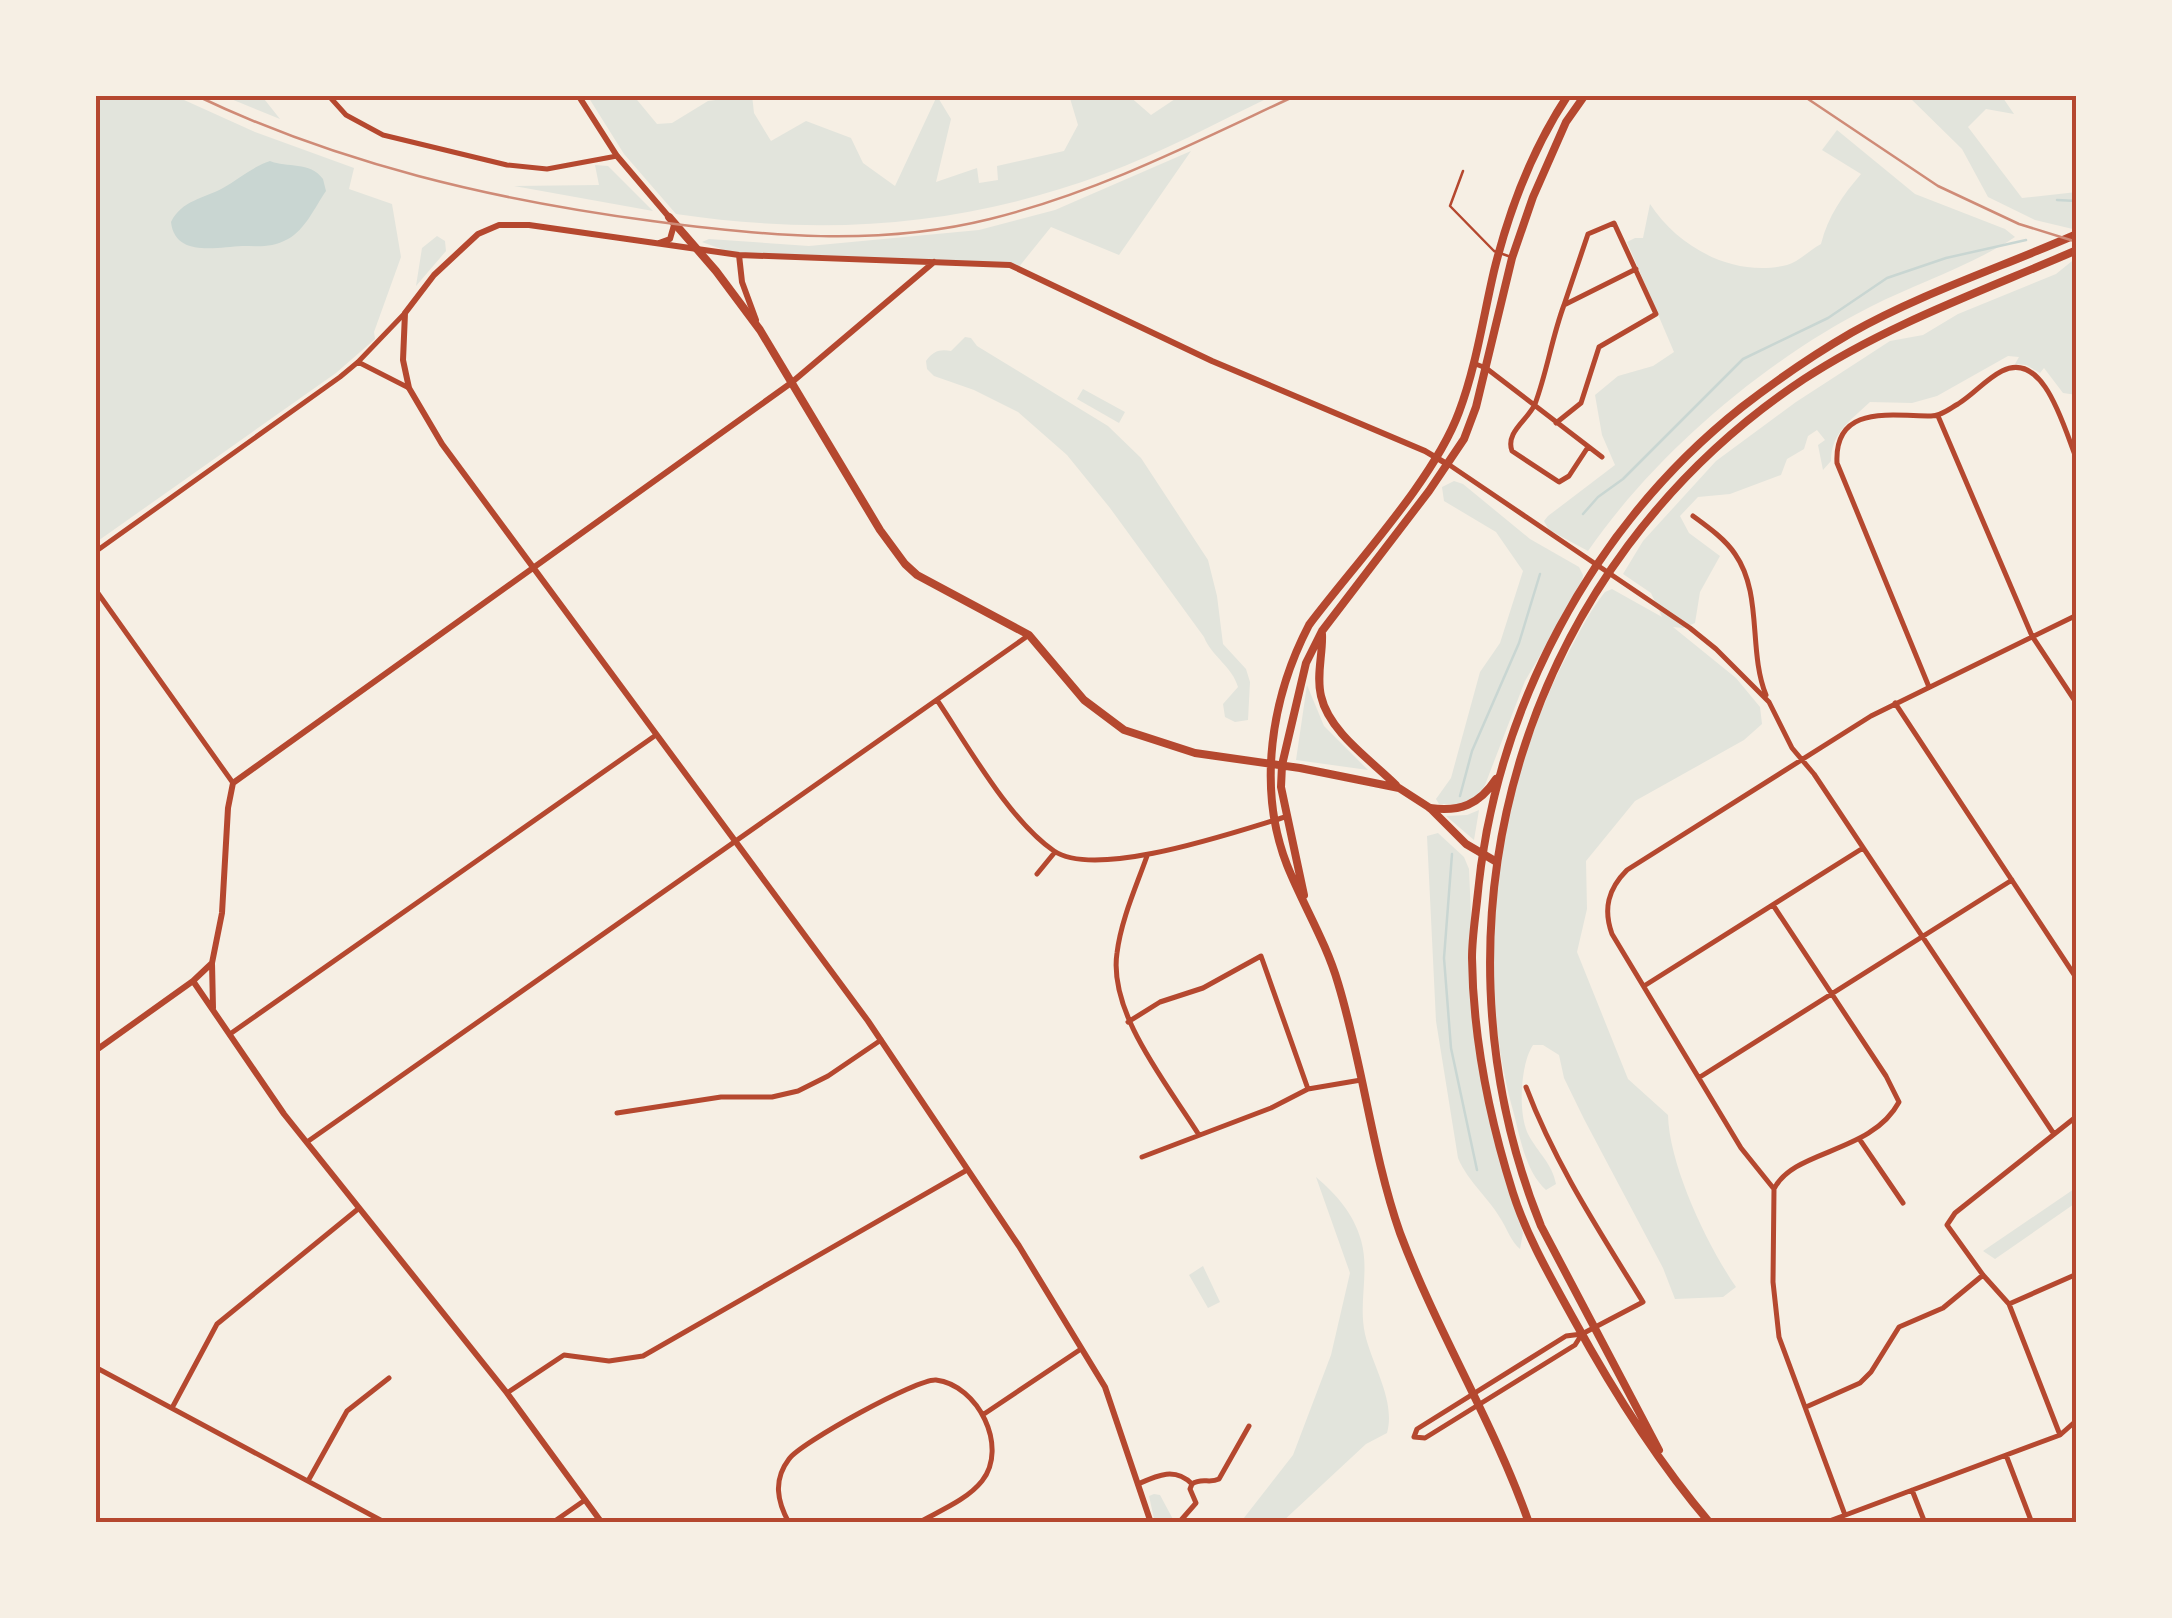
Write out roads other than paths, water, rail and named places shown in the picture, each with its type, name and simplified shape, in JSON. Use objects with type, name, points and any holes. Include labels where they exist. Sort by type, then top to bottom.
[{"type":"main road","points":[[1529,1523],[1507,1464],[1400,1231],[1386,1188],[1364,1079],[1336,974],[1286,864],[1268,788],[1284,688],[1296,652],[1309,625],[1436,457],[1459,413],[1499,253],[1536,151],[1568,95]]},
{"type":"main road","points":[[1304,899],[1285,816],[1282,765],[1306,663],[1322,631],[1464,439],[1486,368],[1512,258],[1542,172],[1566,122],[1585,95]]},
{"type":"main road","points":[[672,221],[760,330],[880,530],[917,575],[1028,635],[1084,700],[1124,730],[1195,753],[1400,788]]},
{"type":"main road","points":[[1710,1523],[1627,1414],[1582,1334],[1528,1232],[1493,1122],[1479,1039],[1472,956],[1482,853],[1501,771],[1522,708],[1566,615],[1613,541],[1648,496],[1694,449],[1794,369],[1854,332],[2077,234]]},
{"type":"main road","points":[[1666,1464],[1542,1226],[1507,1119],[1491,1005],[1489,957],[1496,861],[1516,775],[1554,670],[1625,550],[1660,506],[1749,421],[1861,344],[2077,250]]},
{"type":"main road","points":[[1341,584],[1352,592]]},
{"type":"main road","points":[[1322,631],[1320,683],[1326,711],[1400,788],[1430,808],[1466,844],[1496,861]]},
{"type":"main road","points":[[1296,652],[1320,683]]},
{"type":"main road","points":[[1430,808],[1460,810],[1479,801],[1501,771]]},
{"type":"street","points":[[328,95],[346,115],[383,134],[507,166],[547,168],[617,156]]},
{"type":"street","points":[[578,95],[617,156],[672,221],[674,232],[670,239],[649,243]]},
{"type":"street","points":[[1556,423],[1581,404],[1599,347],[1656,314],[1614,224],[1588,234],[1534,407],[1510,438],[1512,450],[1558,482],[1568,476],[1588,447]]},
{"type":"street","points":[[95,552],[358,362],[458,250],[489,228],[529,225],[739,255],[988,262],[1015,266],[1212,361],[1436,457],[1704,638],[1769,702]]},
{"type":"street","points":[[739,255],[742,282],[760,330]]},
{"type":"street","points":[[213,1010],[212,963],[222,913],[233,783],[791,383],[935,261]]},
{"type":"street","points":[[1564,305],[1636,269]]},
{"type":"street","points":[[405,313],[403,360],[409,388],[442,444],[881,1040],[968,1170],[1106,1391],[1151,1523]]},
{"type":"street","points":[[358,362],[409,388]]},
{"type":"street","points":[[1473,363],[1486,368],[1602,457]]},
{"type":"street","points":[[1928,686],[1840,470],[1838,446],[1845,430],[1860,418],[1938,416],[2004,370],[2024,368],[2038,376],[2050,396],[2077,460]]},
{"type":"street","points":[[1938,416],[2032,636],[2077,704]]},
{"type":"street","points":[[1693,516],[1731,548],[1742,568],[1752,609],[1758,672],[1789,743],[2054,1134]]},
{"type":"street","points":[[95,590],[233,783]]},
{"type":"street","points":[[1774,1189],[1741,1148],[1608,923],[1608,901],[1617,880],[1646,857],[1895,703],[2077,615]]},
{"type":"street","points":[[306,1142],[1028,635]]},
{"type":"street","points":[[937,700],[1004,800],[1055,852],[1076,858],[1148,856],[1285,816]]},
{"type":"street","points":[[1895,703],[2077,979]]},
{"type":"street","points":[[230,1034],[656,735]]},
{"type":"street","points":[[1644,986],[1863,848]]},
{"type":"street","points":[[1037,874],[1055,852]]},
{"type":"street","points":[[1148,856],[1117,951],[1118,990],[1128,1022],[1199,1135]]},
{"type":"street","points":[[1700,1077],[2012,880]]},
{"type":"street","points":[[1772,905],[1899,1102],[1877,1130],[1797,1167],[1778,1181],[1774,1189],[1775,1310],[1780,1336],[1845,1515]]},
{"type":"street","points":[[1128,1022],[1167,999],[1203,988],[1261,956],[1308,1090]]},
{"type":"street","points":[[95,1050],[193,981],[212,963]]},
{"type":"street","points":[[193,981],[306,1142],[507,1393],[602,1523]]},
{"type":"street","points":[[617,1113],[721,1097],[772,1097],[798,1090],[828,1076],[881,1040]]},
{"type":"street","points":[[1142,1157],[1308,1090],[1364,1079]]},
{"type":"street","points":[[1526,1087],[1541,1126],[1576,1192],[1643,1302],[1582,1334],[1574,1345],[1478,1407],[1424,1439],[1414,1438],[1418,1429],[1472,1393],[1566,1336],[1582,1334]]},
{"type":"street","points":[[2060,1435],[2010,1304],[1982,1275],[1949,1231],[1948,1222],[2077,1116]]},
{"type":"street","points":[[1860,1140],[1903,1204]]},
{"type":"street","points":[[507,1393],[564,1355],[610,1361],[643,1356],[968,1170]]},
{"type":"street","points":[[172,1408],[217,1324],[358,1209]]},
{"type":"street","points":[[2010,1304],[2077,1274]]},
{"type":"street","points":[[1806,1407],[1860,1382],[1872,1372],[1899,1327],[1943,1308],[1982,1275]]},
{"type":"street","points":[[984,1414],[1082,1349]]},
{"type":"street","points":[[95,1366],[386,1523]]},
{"type":"street","points":[[308,1481],[346,1411],[389,1378]]},
{"type":"street","points":[[789,1523],[780,1508],[778,1487],[790,1458],[904,1388],[935,1380],[963,1391],[984,1414],[992,1456],[986,1477],[972,1492],[918,1523]]},
{"type":"street","points":[[1824,1523],[2060,1435],[2077,1420]]},
{"type":"street","points":[[1192,1484],[1220,1478],[1250,1426]]},
{"type":"street","points":[[2006,1455],[2032,1523]]},
{"type":"street","points":[[1138,1484],[1168,1473],[1185,1477],[1192,1484]]},
{"type":"street","points":[[1182,1519],[1196,1503],[1192,1484]]},
{"type":"street","points":[[1912,1490],[1924,1523]]},
{"type":"street","points":[[552,1523],[585,1500]]},
{"type":"lane","points":[[1463,172],[1450,206],[1499,253],[1512,258]]},
{"type":"waterway","points":[[2057,200],[2077,201]]},
{"type":"waterway","points":[[1583,514],[1743,359],[1828,318],[1887,278],[1946,258],[2026,240]]},
{"type":"waterway","points":[[1460,796],[1472,751],[1519,643],[1540,574]]},
{"type":"waterway","points":[[1452,854],[1444,958],[1451,1048],[1477,1170]]},
{"type":"railway","points":[[195,95],[361,160],[476,190],[652,221],[821,236],[948,228],[1030,208],[1146,164],[1297,95]]},
{"type":"railway","points":[[1802,95],[1938,186],[2019,224],[2077,242]]}]
